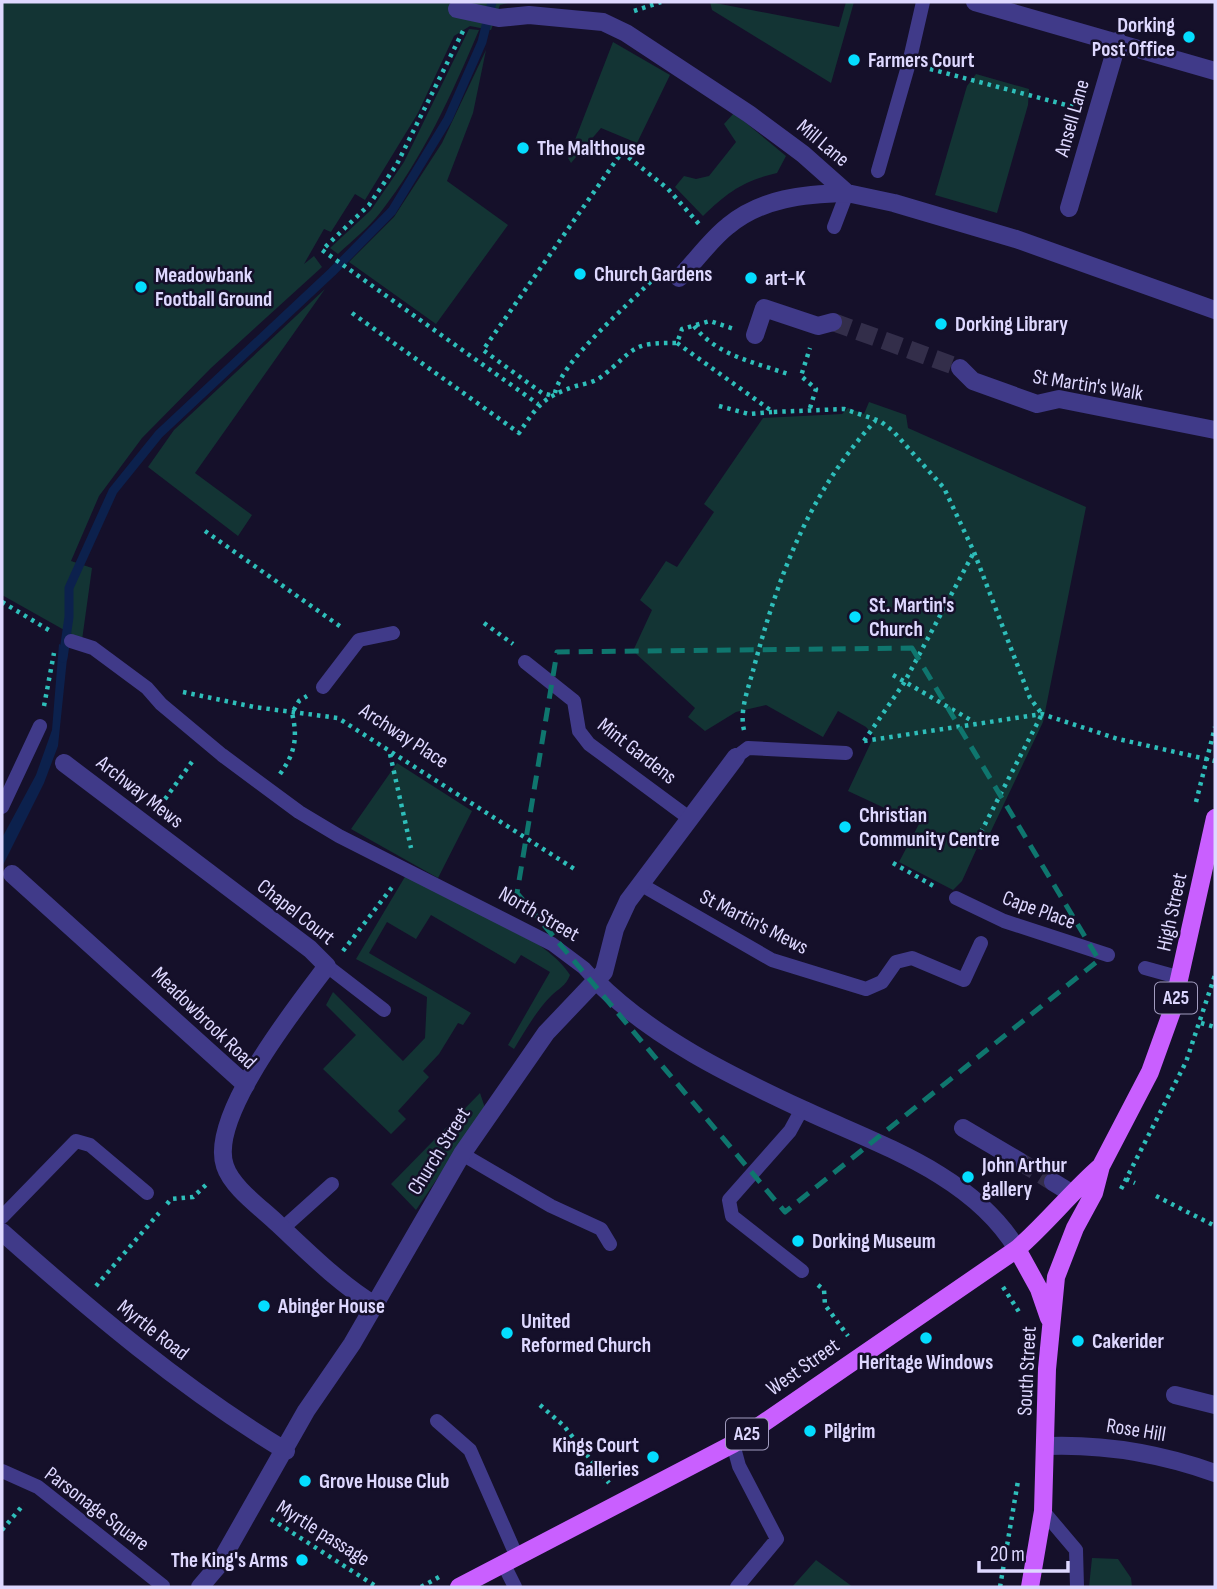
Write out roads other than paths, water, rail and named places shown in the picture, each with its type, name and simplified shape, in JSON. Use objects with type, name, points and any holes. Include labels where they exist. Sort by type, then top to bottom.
[{"type":"main road","name":"High Street","points":[[1101,1166],[1150,1072],[1181,978],[1215,818]]},
{"type":"main road","name":"West Street","points":[[459,1587],[733,1444],[1017,1249],[1101,1166]]},
{"type":"main road","name":"South Street","points":[[1030,1587],[1043,1511],[1047,1446],[1047,1369],[1056,1277],[1075,1228],[1094,1193],[1101,1166]]},
{"type":"main road","name":"A25","points":[[1017,1249],[1040,1289],[1051,1324]]},
{"type":"street","points":[[975,2],[1215,71]]},
{"type":"street","name":"Mill Lane","points":[[457,9],[499,18],[577,18],[603,22],[626,33],[749,114],[803,154],[847,193],[894,203],[1016,239],[1215,310]]},
{"type":"street","name":"Ansell Lane","points":[[1069,208],[1118,41]]},
{"type":"street","points":[[680,278],[728,225],[754,211],[784,197],[847,193]]},
{"type":"street","points":[[755,335],[764,308],[825,324]]},
{"type":"street","name":"St Martin's Walk","points":[[960,368],[973,381],[1037,404],[1059,400],[1215,430]]},
{"type":"street","name":"Church Street","points":[[200,1587],[218,1566],[286,1451],[306,1411],[352,1344],[463,1154],[546,1032],[604,972],[615,929],[640,884],[742,752]]},
{"type":"street","name":"Archway Mews","points":[[64,763],[148,824],[187,858]]},
{"type":"street","name":"Chapel Court","points":[[187,858],[299,941],[327,966],[291,1013],[246,1085]]},
{"type":"street","name":"Meadowbrook Road","points":[[12,874],[246,1085],[232,1109],[222,1138],[225,1167],[236,1183],[283,1228]]},
{"type":"street","name":"North Street","points":[[595,981],[618,1003],[694,1055],[915,1161],[970,1195],[999,1224],[1017,1249]]},
{"type":"street","points":[[963,1128],[1019,1161]]},
{"type":"street","points":[[1053,1182],[1071,1193]]},
{"type":"street","points":[[283,1228],[349,1290],[373,1304]]},
{"type":"street","name":"Myrtle Road","points":[[2,1232],[82,1303],[227,1416],[286,1451]]},
{"type":"street","points":[[1175,1395],[1215,1405]]},
{"type":"street","name":"Rose Hill","points":[[1047,1446],[1118,1447],[1150,1452],[1215,1473]]},
{"type":"lane","points":[[878,171],[909,63],[923,2]]},
{"type":"lane","points":[[834,227],[847,193]]},
{"type":"lane","points":[[323,687],[359,640],[393,633]]},
{"type":"lane","name":"North Street","points":[[71,641],[93,648],[147,688],[206,741],[299,812],[339,836],[405,867],[552,944],[595,981]]},
{"type":"lane","name":"Mint Gardens","points":[[525,662],[573,701],[579,731],[589,744],[689,818]]},
{"type":"lane","points":[[2,807],[40,726]]},
{"type":"lane","points":[[742,752],[846,753]]},
{"type":"lane","name":"St Martin's Mews","points":[[640,884],[772,960],[866,989],[882,982],[896,962],[912,958],[964,980],[981,943]]},
{"type":"lane","name":"Cape Place","points":[[956,898],[1004,921],[1108,955]]},
{"type":"lane","points":[[327,966],[384,1010]]},
{"type":"lane","points":[[1145,968],[1181,978]]},
{"type":"lane","points":[[802,1109],[790,1131],[729,1200],[732,1216],[802,1271]]},
{"type":"lane","points":[[2,1217],[76,1141],[90,1145],[146,1193]]},
{"type":"lane","points":[[463,1154],[551,1206],[601,1229],[610,1244]]},
{"type":"lane","points":[[283,1228],[332,1184]]},
{"type":"lane","points":[[437,1421],[470,1450],[510,1560],[515,1587]]},
{"type":"lane","points":[[733,1444],[739,1466],[777,1539],[737,1587]]},
{"type":"lane","name":"Parsonage Square","points":[[2,1471],[38,1488],[163,1586]]},
{"type":"lane","points":[[1043,1511],[1076,1550],[1077,1587]]},
{"type":"water","points":[[59,644],[68,649],[58,746],[44,783],[2,867],[2,838],[36,775],[52,730]]},
{"type":"waterway","points":[[63,658],[69,617],[69,588],[113,491],[159,434],[332,272],[392,211],[448,119],[482,42],[492,2]]},
{"type":"tunnel","points":[[833,322],[960,368]]},
{"type":"tunnel","points":[[1019,1161],[1053,1182]]},
{"type":"place","name":"Dorking Post Office","points":[[1189,37]]},
{"type":"place","name":"Farmers Court","points":[[854,60]]},
{"type":"place","name":"The Malthouse","points":[[523,148]]},
{"type":"place","name":"Church Gardens","points":[[580,274]]},
{"type":"place","name":"art-K","points":[[751,278]]},
{"type":"place","name":"Meadowbank Football Ground","points":[[141,287]]},
{"type":"place","name":"Dorking Library","points":[[941,324]]},
{"type":"place","name":"St. Martin's Church","points":[[855,617]]},
{"type":"place","name":"Christian Community Centre","points":[[845,827]]},
{"type":"place","name":"John Arthur gallery","points":[[968,1177]]},
{"type":"place","name":"Dorking Museum","points":[[798,1241]]},
{"type":"place","name":"Abinger House","points":[[264,1306]]},
{"type":"place","name":"United Reformed Church","points":[[507,1333]]},
{"type":"place","name":"Heritage Windows","points":[[926,1338]]},
{"type":"place","name":"Cakerider","points":[[1078,1341]]},
{"type":"place","name":"Pilgrim","points":[[810,1431]]},
{"type":"place","name":"Kings Court Galleries","points":[[653,1457]]},
{"type":"place","name":"Grove House Club","points":[[305,1481]]},
{"type":"place","name":"The King's Arms","points":[[302,1560]]}]
